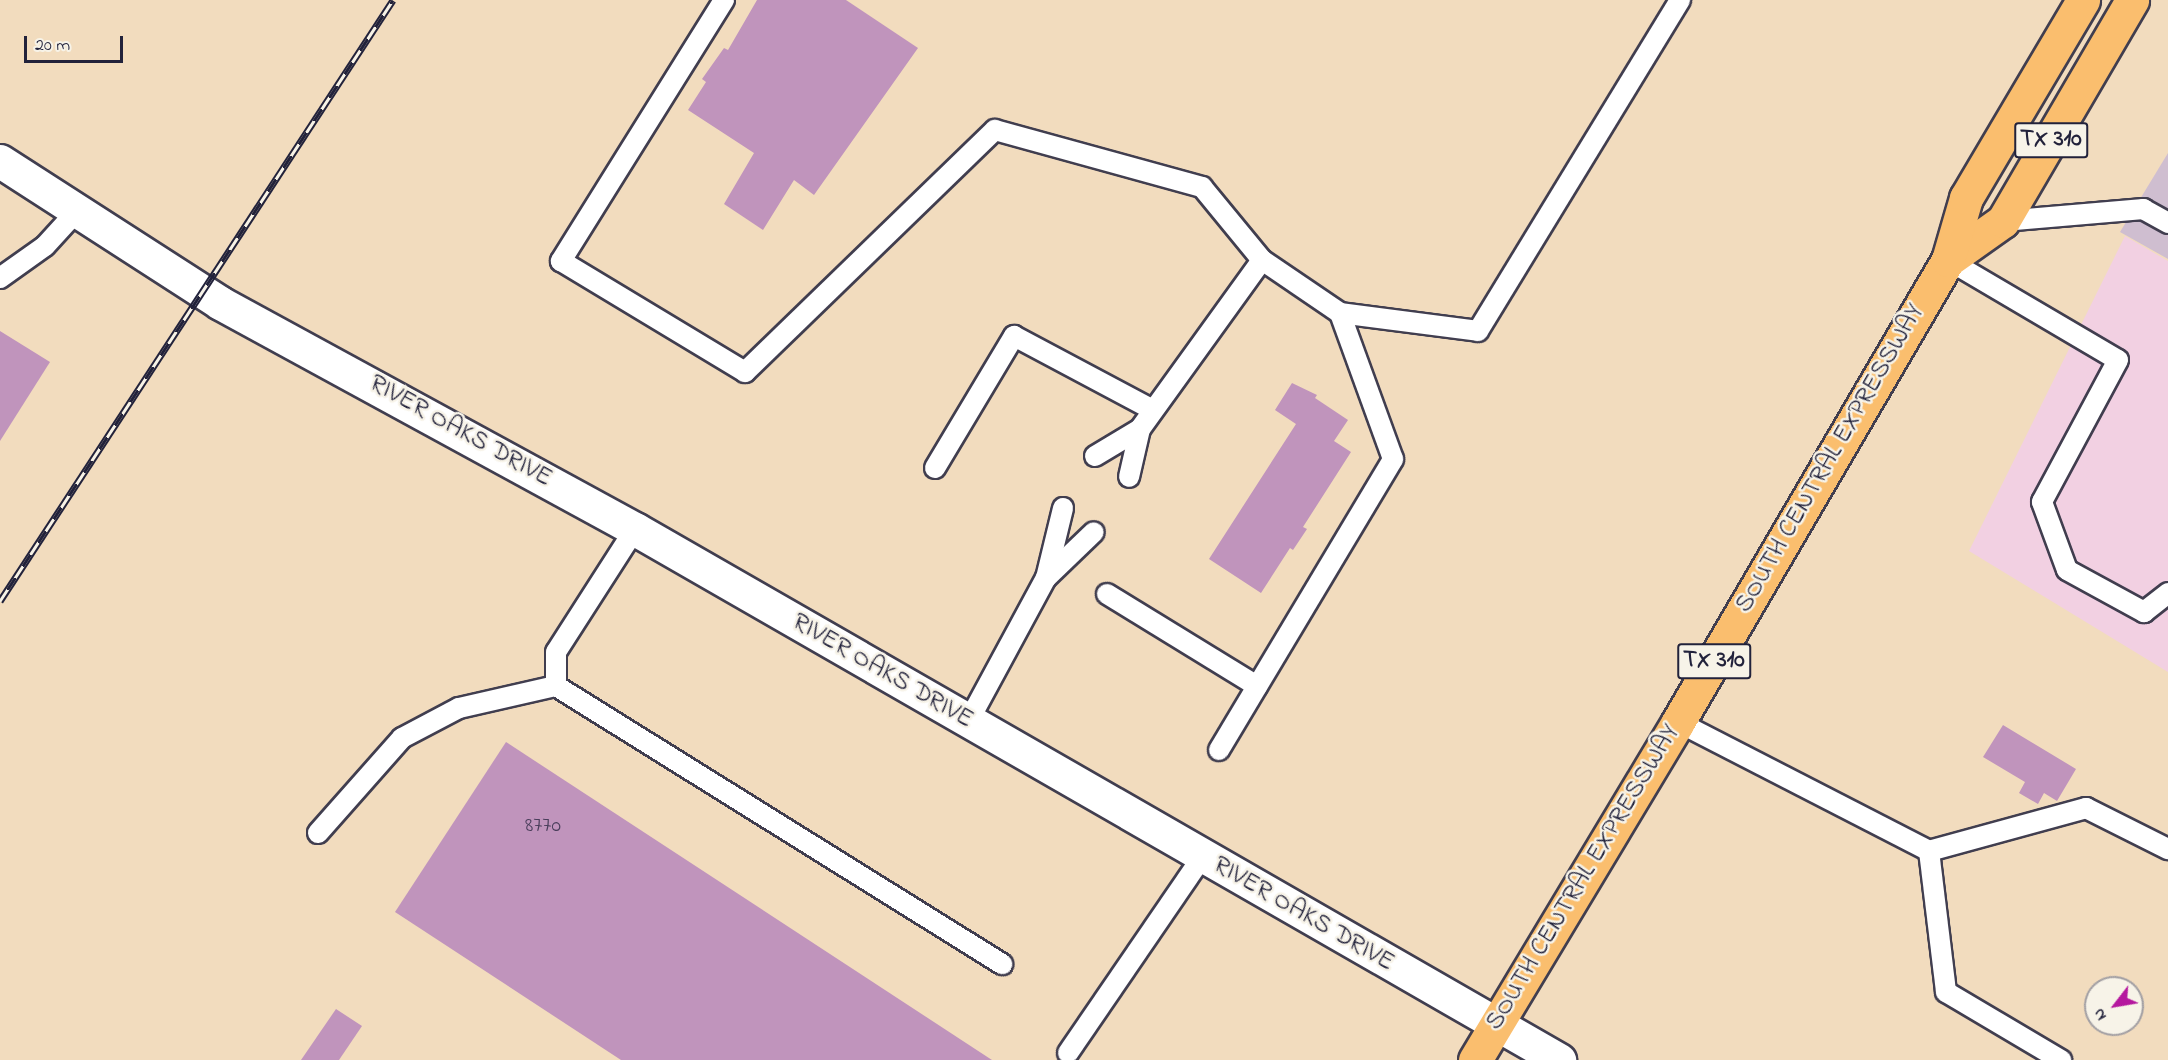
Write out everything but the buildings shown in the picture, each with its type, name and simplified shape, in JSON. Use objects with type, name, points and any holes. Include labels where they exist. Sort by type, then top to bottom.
[{"type":"main road","name":"SOUTH CENTRAL EXPRESSWAY","points":[[1475,1060],[1678,722],[1948,260],[1966,198],[2083,0]]},
{"type":"main road","name":"SOUTH CENTRAL EXPRESSWAY","points":[[1948,260],[2003,221],[2132,0]]},
{"type":"street","name":"RIVER OAKS DRIVE","points":[[0,161],[201,292],[635,529],[1202,857],[1559,1060]]},
{"type":"lane","points":[[724,0],[561,261],[745,372],[995,130],[1202,187],[1262,260],[1340,313],[1478,331],[1680,0]]},
{"type":"lane","points":[[2003,221],[2143,209],[2168,223]]},
{"type":"lane","points":[[0,278],[45,246],[77,211]]},
{"type":"lane","points":[[1129,477],[1140,429],[1262,260]]},
{"type":"lane","points":[[1948,260],[2118,360],[2042,502],[2067,570],[2144,612],[2168,593]]},
{"type":"lane","points":[[1219,750],[1393,459],[1340,313]]},
{"type":"lane","points":[[935,468],[1014,336],[1153,410]]},
{"type":"lane","points":[[1095,456],[1140,429]]},
{"type":"lane","points":[[968,722],[1047,578],[1063,508]]},
{"type":"lane","points":[[556,686],[556,652],[635,529]]},
{"type":"lane","points":[[1047,578],[1094,532]]},
{"type":"lane","points":[[1107,594],[1257,686]]},
{"type":"lane","points":[[318,833],[402,738],[459,708],[556,686],[1002,964]]},
{"type":"lane","points":[[1678,722],[1929,851],[2086,808],[2168,849]]},
{"type":"lane","points":[[1929,851],[1946,992],[2061,1060]]},
{"type":"lane","points":[[1068,1053],[1202,857]]},
{"type":"shaded area","points":[[2168,153],[2168,259],[2120,232]]},
{"type":"shaded area","points":[[2125,236],[2168,261],[2168,672],[1969,551]]},
{"type":"railway","points":[[0,601],[393,0]]}]
